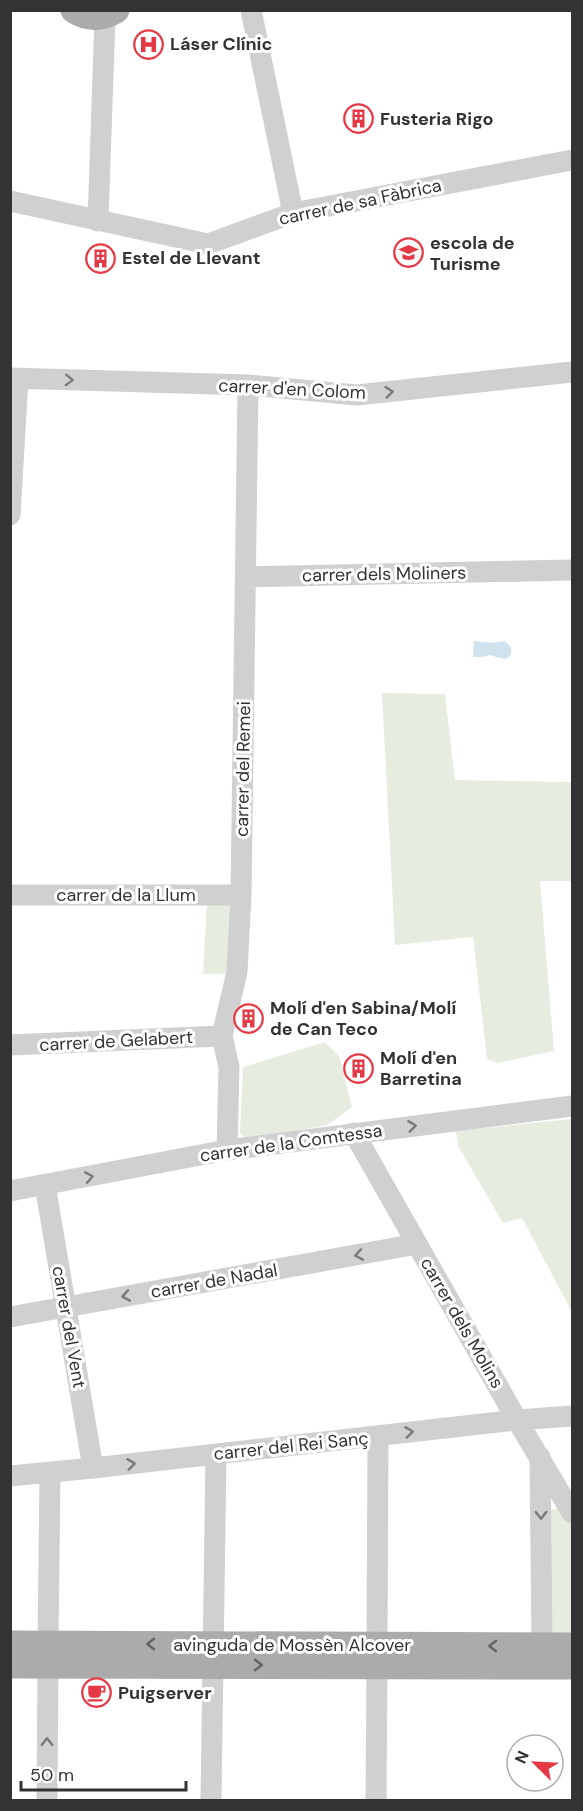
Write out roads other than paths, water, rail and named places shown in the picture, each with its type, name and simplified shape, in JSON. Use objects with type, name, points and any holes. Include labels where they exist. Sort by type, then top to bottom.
[{"type":"main road","points":[[74,10],[92,17],[110,13]]},
{"type":"main road","name":"avinguda de Mossèn Alcover","points":[[10,1644],[48,1654],[213,1655],[377,1655],[573,1646]]},
{"type":"main road","name":"avinguda de Mossèn Alcover","points":[[10,1665],[48,1654]]},
{"type":"main road","name":"avinguda de Mossèn Alcover","points":[[377,1655],[573,1666]]},
{"type":"street","points":[[251,10],[293,213]]},
{"type":"street","points":[[98,221],[110,13]]},
{"type":"street","name":"carrer de sa Fàbrica","points":[[10,201],[208,244],[293,213],[573,160]]},
{"type":"street","name":"carrer d'en Colom","points":[[14,378],[248,386],[357,396],[573,372]]},
{"type":"street","points":[[10,515],[14,378]]},
{"type":"street","name":"carrer del Remei","points":[[227,1150],[229,1067],[222,1036],[237,972],[241,895],[248,386]]},
{"type":"street","name":"carrer dels Moliners","points":[[246,577],[573,570]]},
{"type":"street","name":"carrer de la Llum","points":[[10,895],[241,895]]},
{"type":"street","name":"carrer de Gelabert","points":[[10,1046],[222,1036]]},
{"type":"street","name":"carrer de la Comtessa","points":[[10,1191],[227,1150],[573,1106]]},
{"type":"street","name":"carrer dels Molins","points":[[354,1133],[573,1513]]},
{"type":"street","name":"carrer del Vent","points":[[45,1185],[93,1468]]},
{"type":"street","name":"carrer de Nadal","points":[[10,1317],[417,1245]]},
{"type":"street","name":"carrer del Rei Sanç","points":[[10,1476],[518,1419],[573,1416]]},
{"type":"street","points":[[376,1800],[378,1436]]},
{"type":"street","points":[[211,1800],[216,1454]]},
{"type":"street","points":[[540,1456],[542,1646]]},
{"type":"street","points":[[47,1800],[50,1473]]},
{"type":"water","points":[[474,641],[493,643],[505,641],[511,647],[511,654],[505,659],[489,655],[473,657]]},
{"type":"place","name":"Láser Clínic","points":[[149,44]]},
{"type":"place","name":"Fusteria Rigo","points":[[359,119]]},
{"type":"place","name":"escola de Turisme","points":[[409,253]]},
{"type":"place","name":"Estel de Llevant","points":[[101,258]]},
{"type":"place","name":"Molí d'en Sabina/Molí de Can Teco","points":[[249,1018]]},
{"type":"place","name":"Molí d'en Barretina","points":[[359,1068]]},
{"type":"place","name":"Puigserver","points":[[97,1693]]}]
